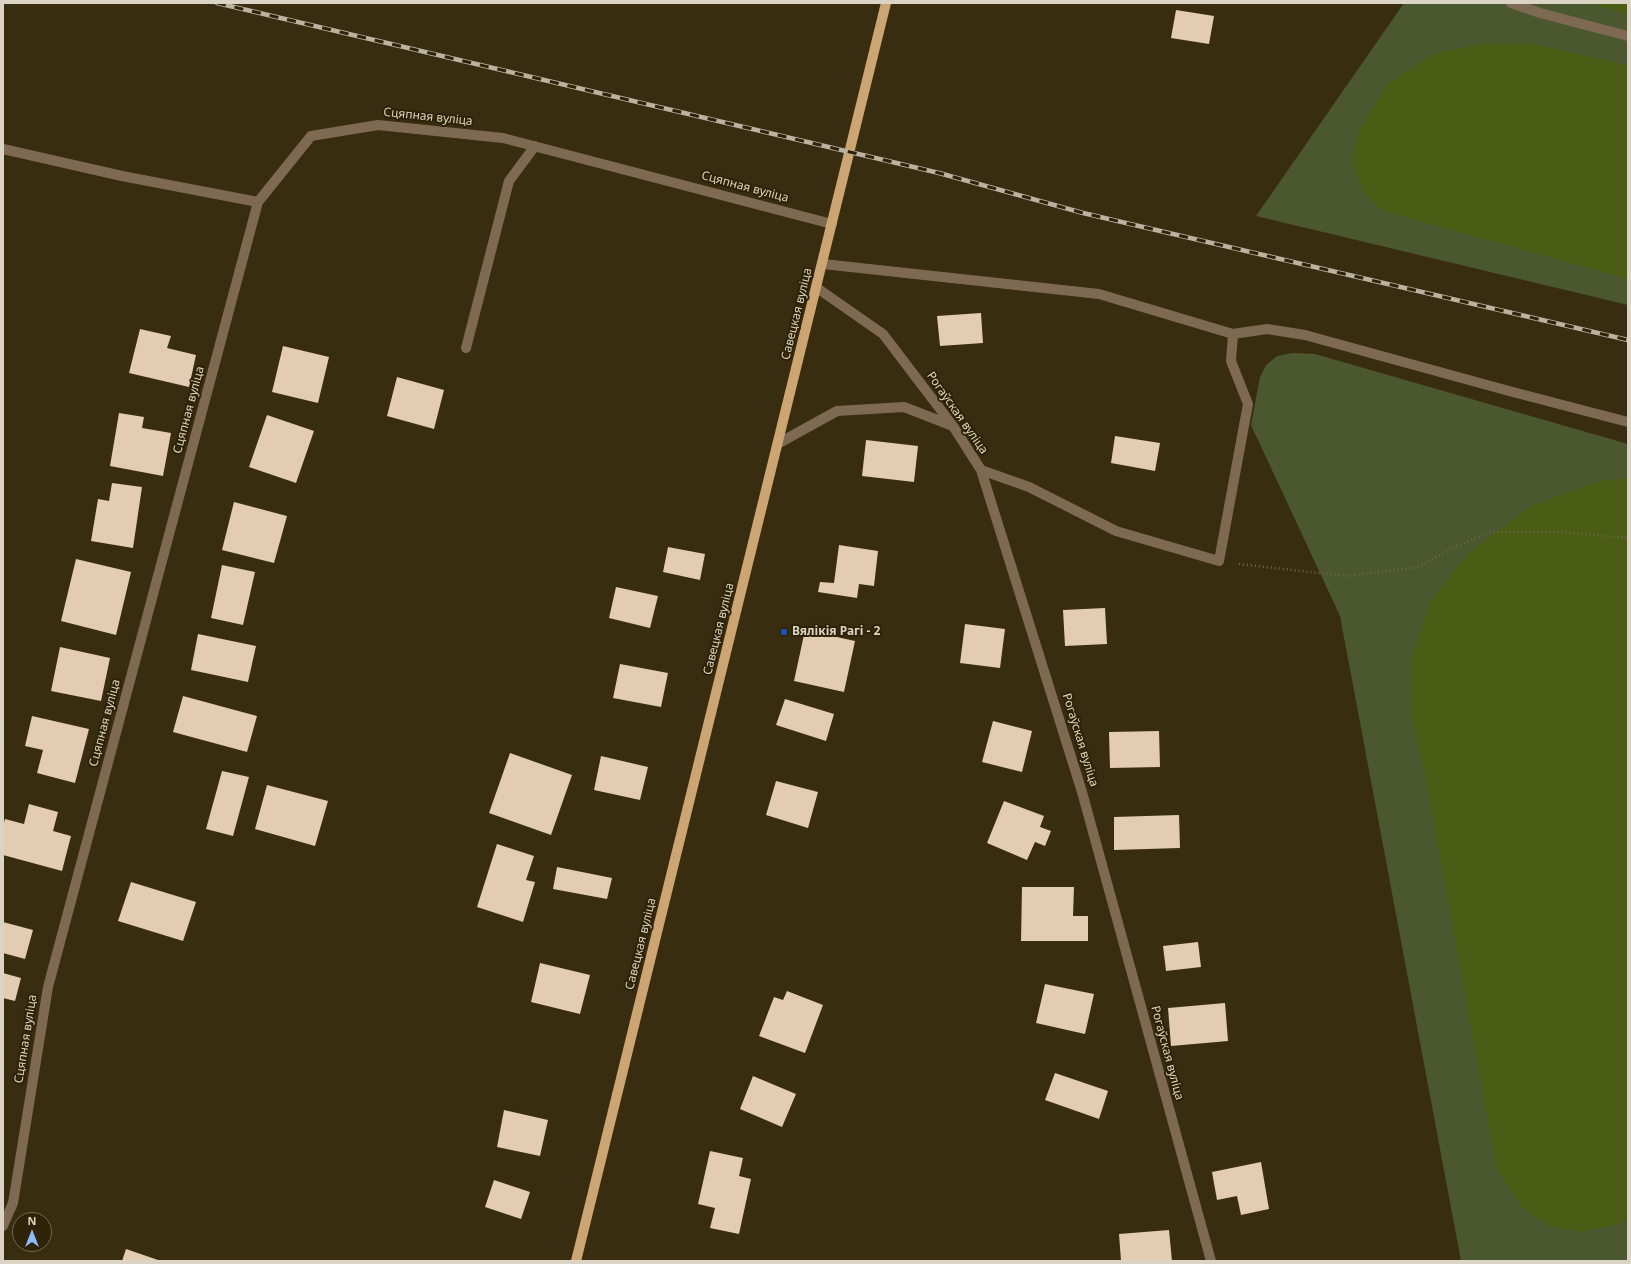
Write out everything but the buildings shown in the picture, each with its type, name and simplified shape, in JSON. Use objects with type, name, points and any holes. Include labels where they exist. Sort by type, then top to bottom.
[{"type":"main road","name":"Савецкая вуліца","points":[[576,1261],[779,443],[886,3]]},
{"type":"street","points":[[1511,3],[1540,13],[1628,36]]},
{"type":"street","name":"Сцяпная вуліца","points":[[3,1226],[14,1203],[48,987],[258,202],[311,136],[378,125],[503,138],[832,224]]},
{"type":"street","points":[[466,348],[509,181],[535,146]]},
{"type":"street","points":[[3,149],[122,176],[258,202]]},
{"type":"street","points":[[822,264],[1099,294],[1233,334],[1267,329],[1305,335],[1508,391],[1628,422]]},
{"type":"street","name":"Рогаўская вуліца","points":[[817,288],[883,334],[953,426],[981,470],[1082,792],[1211,1261]]},
{"type":"street","points":[[981,470],[1029,487],[1116,531],[1219,561],[1248,404],[1232,361],[1233,334]]},
{"type":"street","points":[[779,443],[837,411],[904,407],[953,426]]},
{"type":"path","points":[[1219,561],[1347,576],[1419,567],[1454,547],[1493,532],[1561,532],[1628,538]]},
{"type":"green space","points":[[1404,3],[1628,3],[1628,305],[1256,216]]},
{"type":"green space","points":[[1590,3],[1628,3],[1628,14],[1626,14]]},
{"type":"green space","points":[[1482,44],[1534,44],[1628,65],[1628,279],[1383,211],[1364,193],[1352,161],[1359,131],[1387,84],[1433,54]]},
{"type":"green space","points":[[1293,353],[1315,354],[1628,444],[1628,1261],[1461,1261],[1340,616],[1251,425],[1260,377],[1266,365],[1277,356]]},
{"type":"green space","points":[[1628,478],[1628,1217],[1619,1224],[1581,1232],[1549,1226],[1521,1206],[1497,1169],[1426,779],[1411,715],[1411,661],[1431,600],[1469,553],[1531,506],[1594,482]]},
{"type":"railway","points":[[217,3],[939,173],[1083,213],[1628,340]]},
{"type":"place","name":"Вялікія Рагі - 2","points":[[784,632]]}]
